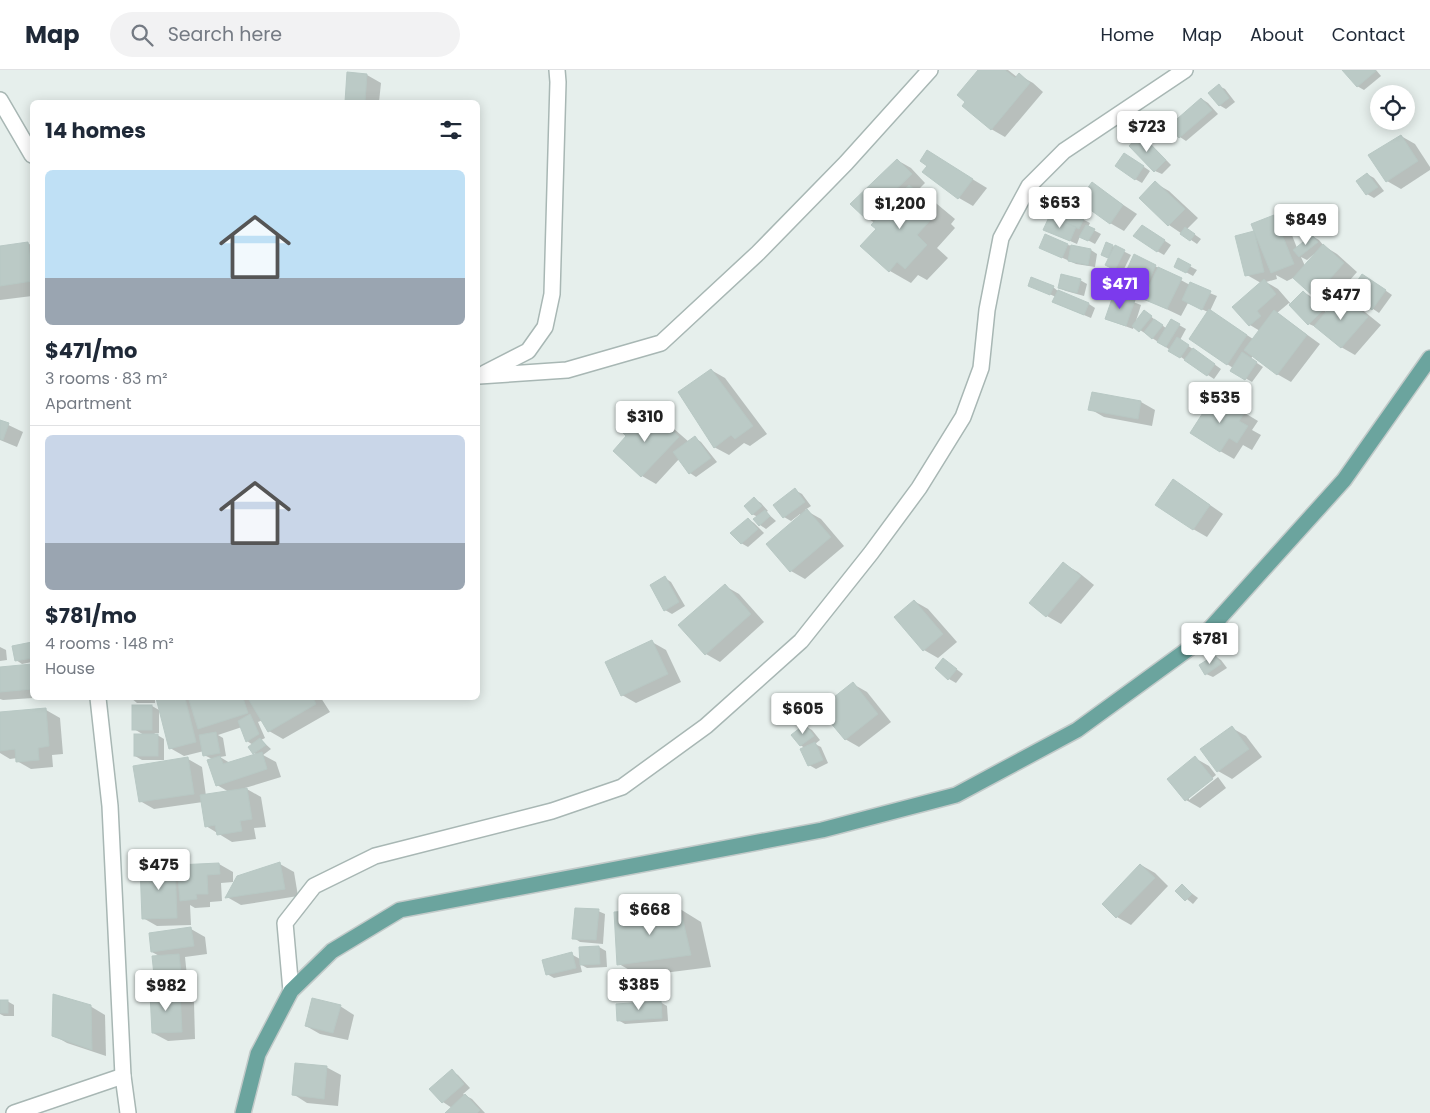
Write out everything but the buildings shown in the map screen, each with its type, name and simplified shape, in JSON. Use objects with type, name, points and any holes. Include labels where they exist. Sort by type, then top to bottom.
[{"type":"main road","points":[[243,1113],[258,1054],[291,991],[332,951],[400,910],[822,830],[956,796],[1076,730],[1198,642],[1344,480],[1430,358]]},
{"type":"street","points":[[480,375],[528,351],[545,327],[552,294],[557,70]]},
{"type":"street","points":[[480,376],[567,370],[661,343],[758,253],[846,163],[930,70]]},
{"type":"street","points":[[291,991],[285,923],[314,886],[375,856],[552,811],[622,787],[706,726],[801,641],[871,553],[919,488],[963,417],[981,368],[987,310],[1001,238],[1029,186],[1064,151],[1185,70]]},
{"type":"street","points":[[0,100],[30,152]]},
{"type":"street","points":[[98,700],[110,806],[123,1076],[128,1113]]},
{"type":"street","points":[[14,1113],[123,1076]]}]
